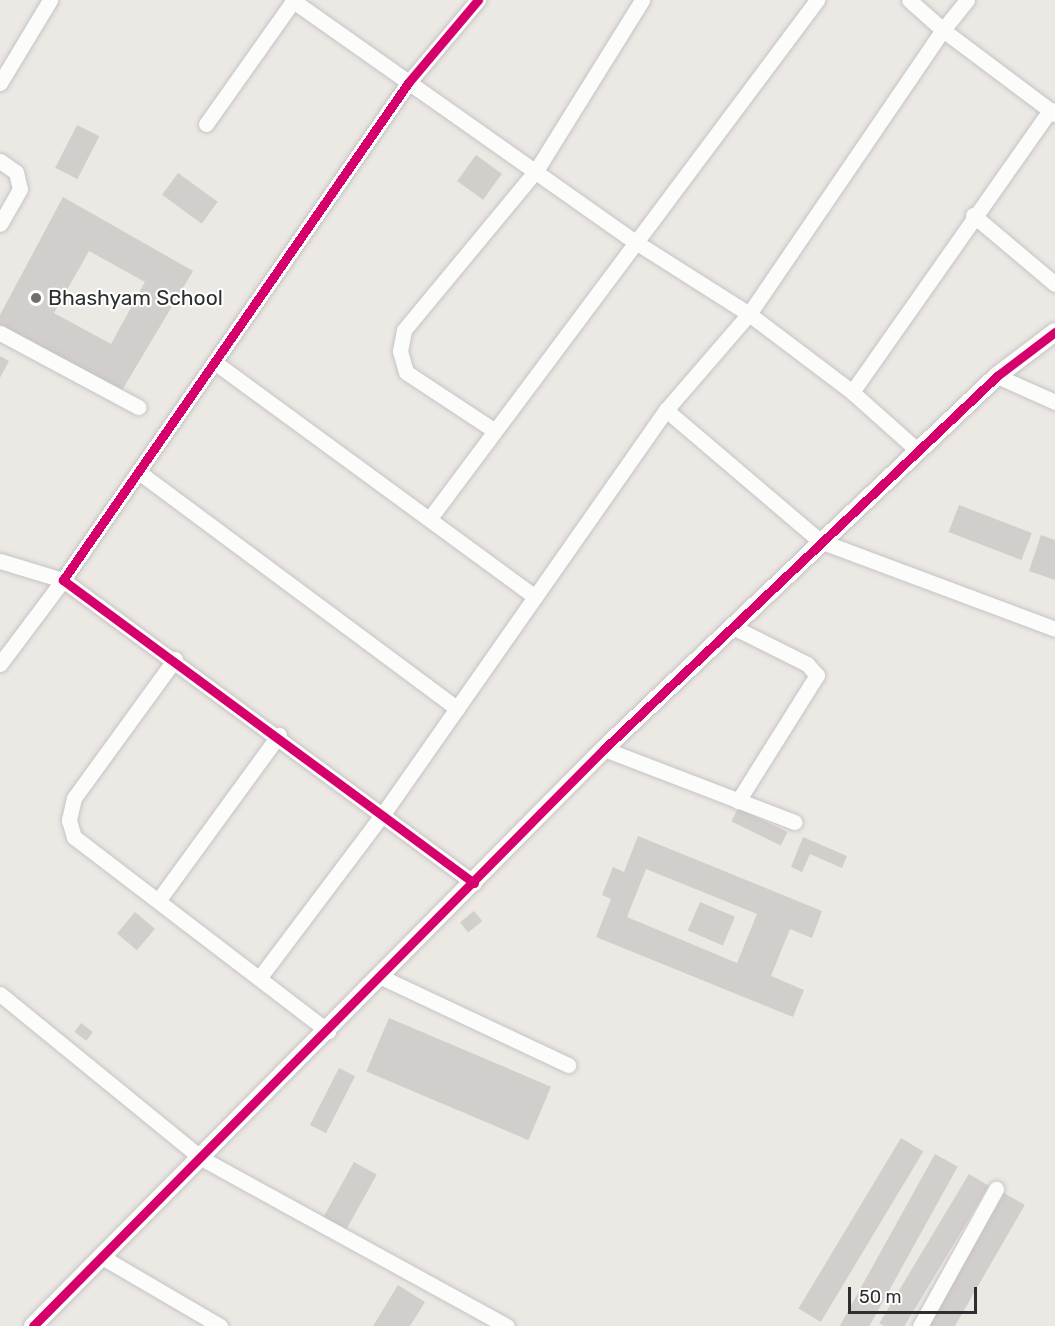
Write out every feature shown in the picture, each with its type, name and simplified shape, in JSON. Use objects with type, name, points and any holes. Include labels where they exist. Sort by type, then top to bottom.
[{"type":"street","points":[[0,83],[50,0]]},
{"type":"street","points":[[206,124],[293,0],[408,83],[537,169],[634,241],[749,314],[852,392],[917,450]]},
{"type":"street","points":[[0,664],[218,364],[408,83],[478,0]]},
{"type":"street","points":[[492,429],[406,372],[400,351],[404,330],[537,169],[642,0]]},
{"type":"street","points":[[430,518],[492,429],[817,0]]},
{"type":"street","points":[[852,392],[973,215],[1053,112],[943,30],[909,0]]},
{"type":"street","points":[[260,977],[383,814],[666,410],[749,314],[943,30],[967,0]]},
{"type":"street","points":[[0,161],[16,172],[20,189],[0,224]]},
{"type":"street","points":[[973,215],[1055,284]]},
{"type":"street","points":[[33,1326],[328,1031],[604,749],[820,541],[997,376],[1055,332]]},
{"type":"street","points":[[0,333],[138,407]]},
{"type":"street","points":[[218,364],[535,597]]},
{"type":"street","points":[[997,376],[1055,402]]},
{"type":"street","points":[[666,410],[820,541],[1055,629]]},
{"type":"street","points":[[140,473],[457,708]]},
{"type":"street","points":[[0,561],[63,580],[279,735],[474,883]]},
{"type":"street","points":[[732,626],[807,664],[817,675],[738,801]]},
{"type":"street","points":[[175,659],[74,798],[69,820],[74,837],[160,898],[328,1031]]},
{"type":"street","points":[[160,898],[279,735]]},
{"type":"street","points":[[604,749],[794,822]]},
{"type":"street","points":[[381,977],[568,1065]]},
{"type":"street","points":[[0,994],[201,1158],[507,1326]]},
{"type":"street","points":[[920,1326],[996,1189]]},
{"type":"street","points":[[102,1257],[220,1326]]},
{"type":"building","points":[[77,125],[99,136],[77,179],[55,168]]},
{"type":"building","points":[[476,155],[502,174],[483,200],[457,181]]},
{"type":"building","points":[[178,173],[218,202],[202,224],[162,195]]},
{"type":"building","name":"Bhashyam School","points":[[63,197],[193,271],[121,392],[0,328],[0,315]],"holes":[[[89,251],[145,282],[111,344],[54,313]]]},
{"type":"building","points":[[0,356],[9,361],[0,378]]},
{"type":"building","points":[[959,505],[1032,533],[1021,560],[949,532]]},
{"type":"building","points":[[1041,535],[1055,540],[1055,580],[1029,571]]},
{"type":"building","points":[[738,808],[787,832],[781,846],[731,821]]},
{"type":"building","points":[[638,836],[822,911],[812,938],[790,929],[771,976],[804,990],[793,1017],[596,937],[611,899],[602,895],[613,867],[624,872]],"holes":[[[646,869],[757,914],[737,963],[627,917]]]},
{"type":"building","points":[[803,837],[847,856],[842,868],[810,854],[802,872],[791,867]]},
{"type":"building","points":[[700,902],[735,917],[723,945],[688,931]]},
{"type":"building","points":[[474,911],[482,921],[468,932],[460,922]]},
{"type":"building","points":[[135,912],[155,929],[137,950],[117,933]]},
{"type":"building","points":[[389,1018],[551,1087],[528,1140],[366,1071]]},
{"type":"building","points":[[81,1023],[93,1032],[86,1041],[74,1032]]},
{"type":"building","points":[[339,1068],[355,1076],[326,1133],[310,1125]]},
{"type":"building","points":[[901,1138],[923,1151],[821,1322],[799,1309]]},
{"type":"building","points":[[935,1154],[958,1167],[869,1326],[840,1325]]},
{"type":"building","points":[[354,1162],[377,1175],[346,1231],[323,1218]]},
{"type":"building","points":[[969,1174],[989,1186],[905,1326],[884,1326],[879,1323]]},
{"type":"building","points":[[1004,1193],[1025,1205],[955,1326],[928,1326]]},
{"type":"building","points":[[398,1285],[425,1302],[410,1326],[373,1326]]},
{"type":"cycle path","points":[[474,883],[63,580],[408,83],[478,0]]},
{"type":"cycle path","points":[[33,1326],[604,749],[997,376],[1055,332]]},
{"type":"place","name":"Bhashyam School","points":[[36,298]]}]
